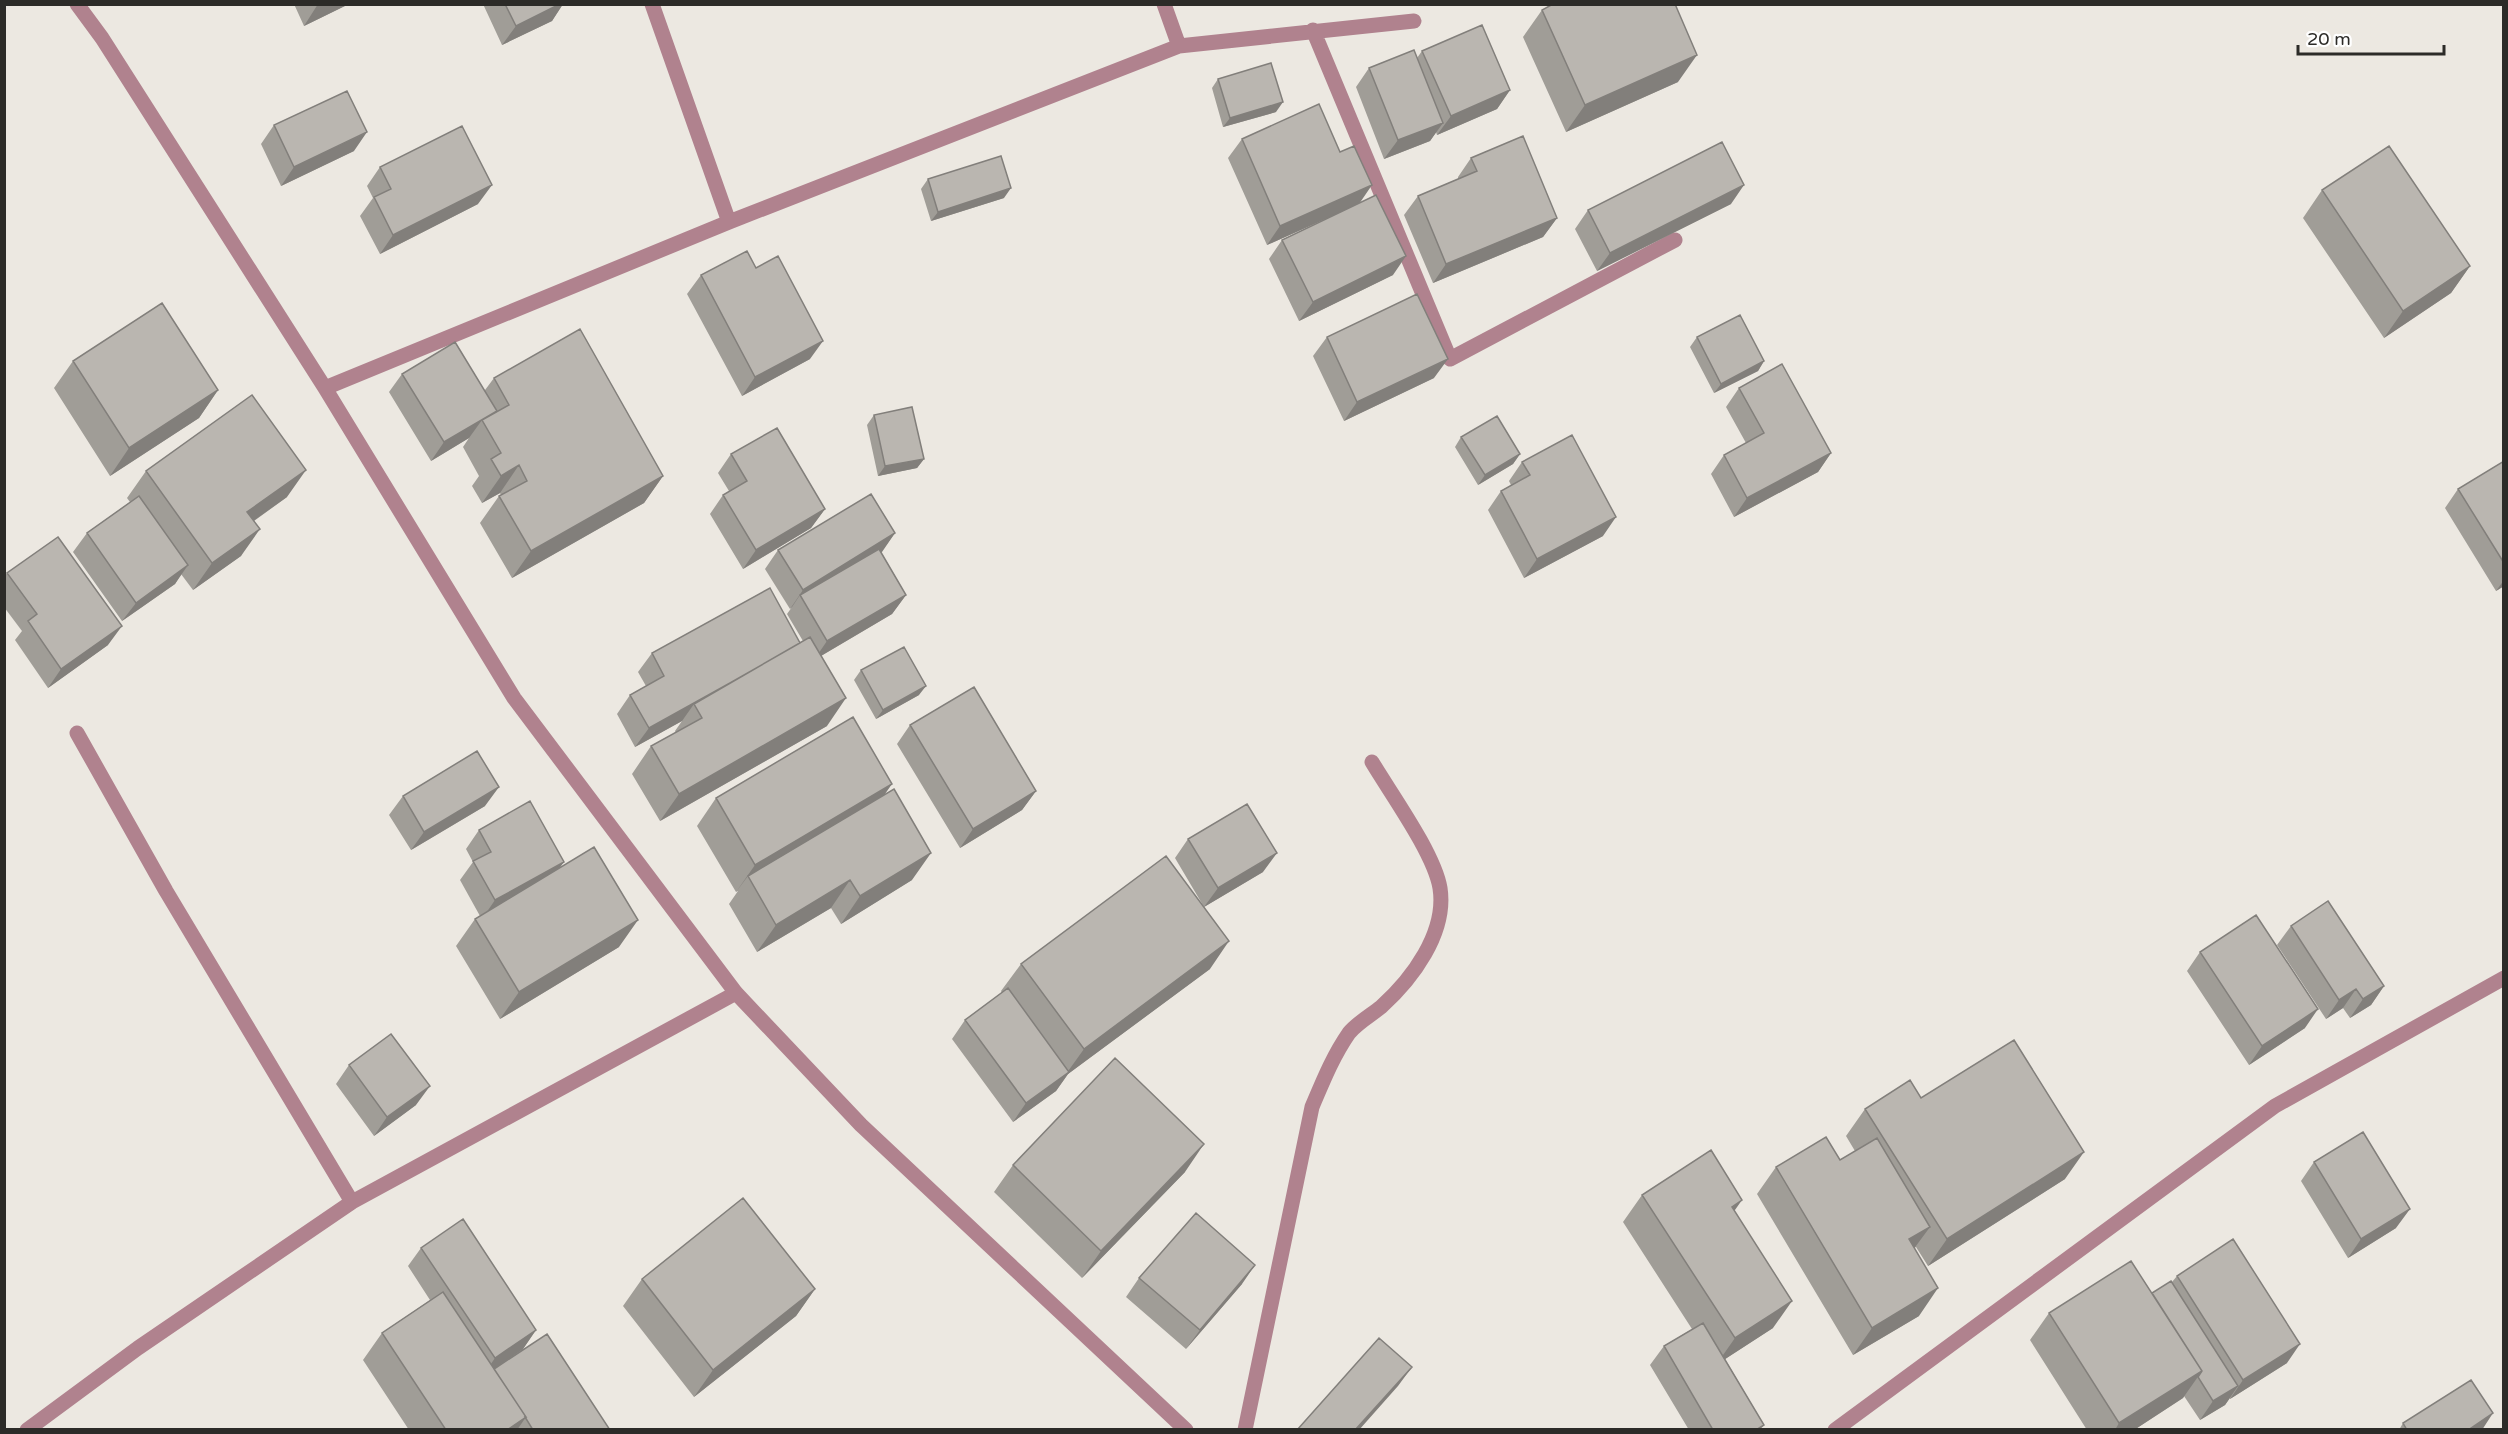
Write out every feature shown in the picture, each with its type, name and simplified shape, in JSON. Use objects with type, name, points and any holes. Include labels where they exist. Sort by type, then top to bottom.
[{"type":"street","points":[[77,4],[102,38],[325,388],[514,698],[735,993],[861,1125],[1186,1430]]},
{"type":"street","points":[[652,4],[729,222]]},
{"type":"street","points":[[1164,4],[1179,46]]},
{"type":"street","points":[[325,388],[729,222],[1179,46],[1414,21]]},
{"type":"street","points":[[1313,30],[1450,359],[1675,240]]},
{"type":"street","points":[[77,733],[166,891],[352,1202]]},
{"type":"street","points":[[1245,1430],[1312,1107],[1331,1062],[1351,1031],[1399,990],[1417,969],[1431,942],[1438,912],[1440,888],[1427,854],[1372,762]]},
{"type":"street","points":[[1835,1430],[2275,1106],[2504,978]]},
{"type":"street","points":[[27,1430],[138,1348],[352,1202],[735,993]]},
{"type":"building","points":[[505,4],[560,4],[516,26]]},
{"type":"building","points":[[1553,4],[1675,4],[1697,55],[1585,105],[1542,10]]},
{"type":"building","points":[[1482,25],[1510,90],[1451,116],[1422,51]]},
{"type":"building","points":[[1414,50],[1443,123],[1398,140],[1369,68]]},
{"type":"building","points":[[1271,63],[1283,102],[1230,118],[1218,79]]},
{"type":"building","points":[[347,91],[367,132],[294,167],[274,125]]},
{"type":"building","points":[[1319,104],[1340,152],[1354,146],[1372,185],[1280,226],[1242,139]]},
{"type":"building","points":[[462,126],[492,185],[393,235],[374,197],[391,189],[380,167]]},
{"type":"building","points":[[1523,136],[1557,218],[1446,264],[1418,196],[1477,171],[1471,158]]},
{"type":"building","points":[[1722,142],[1744,185],[1610,253],[1588,210]]},
{"type":"building","points":[[2389,146],[2470,266],[2403,311],[2322,190]]},
{"type":"building","points":[[1001,156],[1011,188],[938,212],[928,179]]},
{"type":"building","points":[[1376,195],[1406,256],[1313,302],[1282,240]]},
{"type":"building","points":[[747,251],[756,268],[778,256],[823,341],[755,377],[701,275]]},
{"type":"building","points":[[1417,294],[1448,359],[1357,402],[1327,337]]},
{"type":"building","points":[[162,303],[218,390],[129,448],[73,361]]},
{"type":"building","points":[[1740,315],[1764,361],[1721,384],[1697,337]]},
{"type":"building","points":[[580,329],[663,476],[531,551],[499,496],[527,481],[519,465],[501,476],[491,459],[501,453],[482,420],[509,405],[494,378]]},
{"type":"building","points":[[455,342],[497,411],[444,442],[402,374]]},
{"type":"building","points":[[1782,364],[1831,453],[1747,498],[1724,455],[1764,433],[1739,388]]},
{"type":"building","points":[[252,395],[306,470],[247,512],[260,529],[212,563],[146,471]]},
{"type":"building","points":[[912,407],[924,459],[885,466],[874,415]]},
{"type":"building","points":[[1497,416],[1520,454],[1485,475],[1461,437]]},
{"type":"building","points":[[777,428],[825,509],[756,550],[723,495],[747,481],[731,454]]},
{"type":"building","points":[[1572,435],[1616,517],[1537,559],[1501,491],[1530,475],[1522,462]]},
{"type":"building","points":[[2504,461],[2504,563],[2458,489]]},
{"type":"building","points":[[871,494],[895,533],[803,590],[778,550]]},
{"type":"building","points":[[139,496],[188,565],[136,603],[87,533]]},
{"type":"building","points":[[58,537],[122,626],[61,669],[28,621],[37,614],[7,573]]},
{"type":"building","points":[[879,549],[906,595],[827,641],[800,595]]},
{"type":"building","points":[[770,588],[800,643],[649,728],[630,695],[664,676],[652,653]]},
{"type":"building","points":[[810,637],[846,698],[679,794],[651,746],[702,718],[694,704]]},
{"type":"building","points":[[904,647],[926,686],[883,710],[861,670]]},
{"type":"building","points":[[974,687],[1036,791],[973,829],[910,725]]},
{"type":"building","points":[[853,717],[892,784],[755,865],[716,798]]},
{"type":"building","points":[[477,751],[499,787],[424,832],[403,796]]},
{"type":"building","points":[[894,789],[931,853],[860,896],[850,880],[776,925],[748,876]]},
{"type":"building","points":[[530,801],[564,862],[495,900],[473,861],[491,852],[479,830]]},
{"type":"building","points":[[1247,804],[1277,853],[1218,888],[1188,839]]},
{"type":"building","points":[[594,847],[638,920],[519,992],[475,919]]},
{"type":"building","points":[[1166,856],[1229,941],[1084,1049],[1021,964]]},
{"type":"building","points":[[2328,901],[2384,986],[2363,999],[2356,989],[2339,1000],[2291,926]]},
{"type":"building","points":[[2256,915],[2318,1009],[2262,1046],[2200,952]]},
{"type":"building","points":[[1008,988],[1069,1072],[1026,1103],[965,1020]]},
{"type":"building","points":[[391,1034],[430,1086],[387,1117],[349,1065]]},
{"type":"building","points":[[2014,1040],[2084,1152],[1947,1239],[1865,1109],[1910,1080],[1921,1098]]},
{"type":"building","points":[[1115,1058],[1204,1144],[1101,1251],[1013,1165]]},
{"type":"building","points":[[2363,1132],[2410,1209],[2361,1239],[2314,1162]]},
{"type":"building","points":[[1826,1137],[1840,1160],[1877,1138],[1930,1227],[1909,1239],[1938,1288],[1872,1328],[1776,1167]]},
{"type":"building","points":[[1711,1150],[1742,1200],[1732,1207],[1792,1301],[1735,1338],[1642,1195]]},
{"type":"building","points":[[743,1198],[815,1289],[713,1370],[642,1279]]},
{"type":"building","points":[[1196,1213],[1255,1265],[1200,1330],[1139,1278]]},
{"type":"building","points":[[463,1219],[536,1330],[495,1358],[421,1248]]},
{"type":"building","points":[[2233,1239],[2300,1344],[2243,1380],[2177,1276]]},
{"type":"building","points":[[2131,1261],[2202,1371],[2119,1423],[2049,1313]]},
{"type":"building","points":[[2171,1281],[2238,1386],[2213,1401],[2198,1377],[2202,1371],[2152,1293]]},
{"type":"building","points":[[443,1292],[526,1417],[507,1430],[446,1430],[382,1333]]},
{"type":"building","points":[[1703,1323],[1764,1425],[1756,1430],[1713,1430],[1664,1346]]},
{"type":"building","points":[[547,1334],[610,1430],[533,1430],[494,1369]]},
{"type":"building","points":[[1379,1338],[1412,1367],[1355,1430],[1297,1430]]},
{"type":"building","points":[[2471,1380],[2493,1413],[2468,1430],[2407,1430],[2403,1423]]}]
